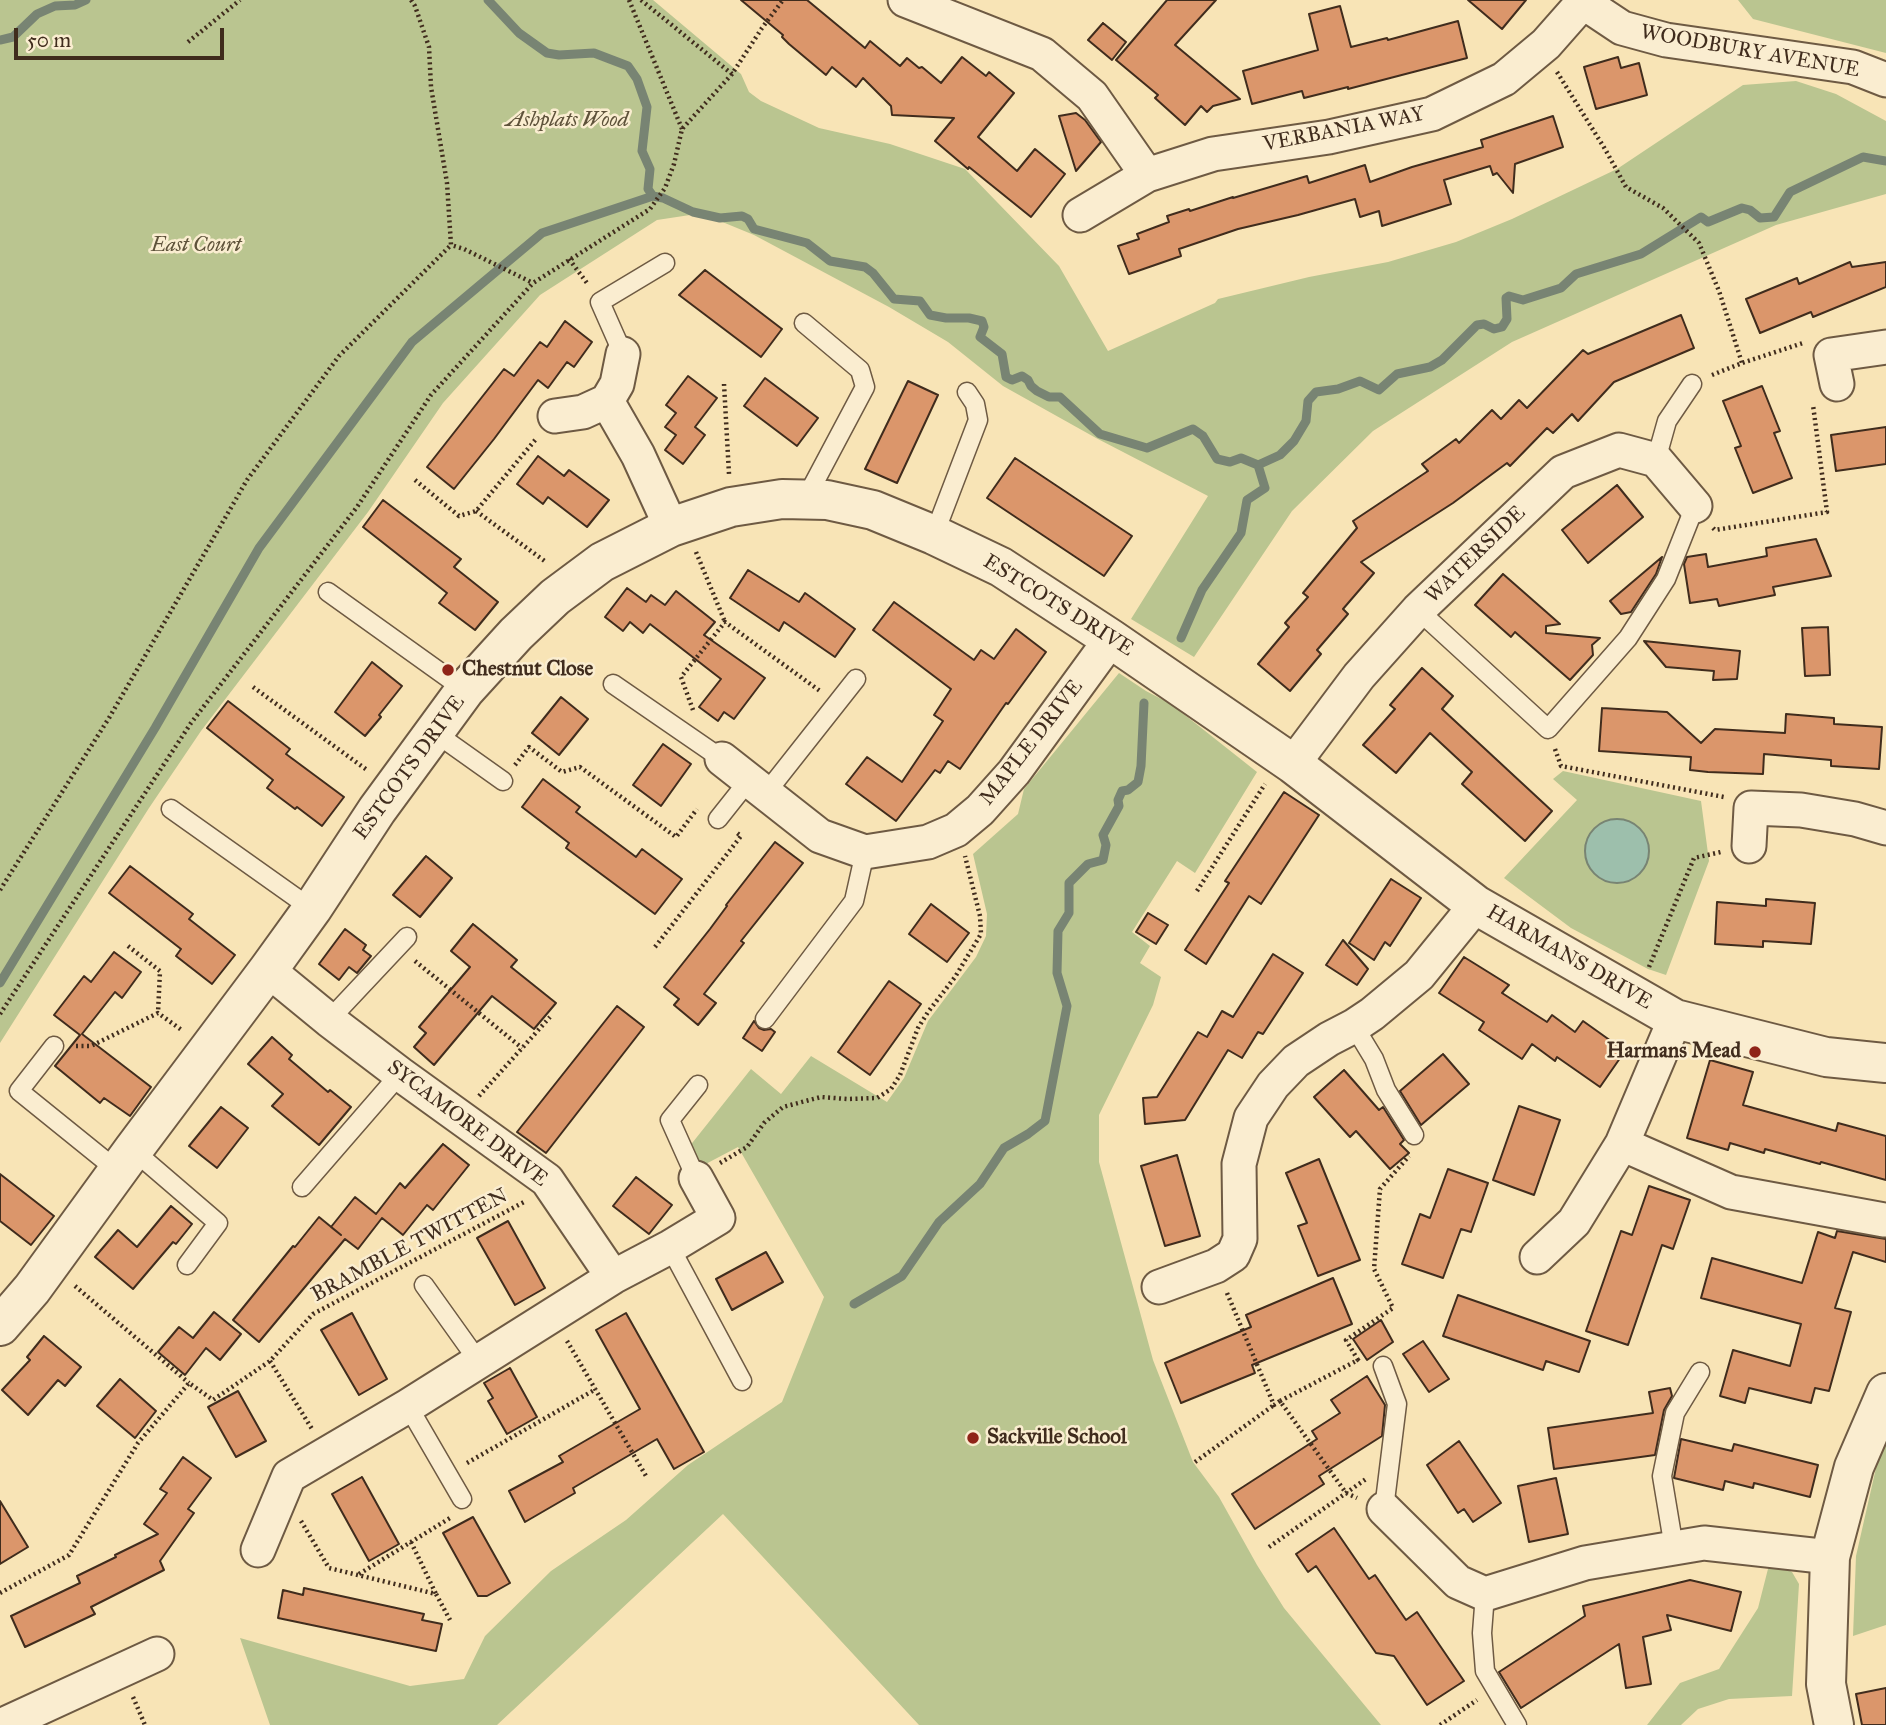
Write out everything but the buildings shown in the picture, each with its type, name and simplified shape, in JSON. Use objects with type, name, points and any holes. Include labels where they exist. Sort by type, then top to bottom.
[{"type":"street","points":[[905,0],[1042,54],[1092,96],[1147,176]]},
{"type":"street","name":"VERBANIA WAY","points":[[1080,215],[1147,176],[1213,153],[1329,137],[1432,114],[1504,79],[1542,47],[1582,1]]},
{"type":"street","name":"WOODBURY AVENUE","points":[[1582,1],[1622,29],[1666,40],[1853,67],[1886,80]]},
{"type":"street","points":[[1834,369],[1886,347]]},
{"type":"street","points":[[555,416],[583,412],[607,401],[617,384],[623,354]]},
{"type":"street","points":[[607,401],[678,524]]},
{"type":"street","name":"WATERSIDE","points":[[1287,760],[1418,610],[1563,472],[1619,450],[1656,460]]},
{"type":"street","points":[[1656,460],[1695,506]]},
{"type":"street","name":"ESTCOTS DRIVE","points":[[0,1326],[32,1289],[268,970],[465,690],[516,634],[555,597],[602,562],[678,524],[731,507],[782,499],[827,500],[873,510],[1001,567],[1287,760]]},
{"type":"street","name":"MAPLE DRIVE","points":[[722,759],[820,836],[865,852],[928,842],[956,830],[980,810],[1014,772],[1111,639]]},
{"type":"street","name":"HARMANS DRIVE","points":[[1287,760],[1476,905],[1675,1018],[1826,1056],[1886,1063]]},
{"type":"street","points":[[1748,846],[1751,808],[1801,810],[1855,819],[1886,828]]},
{"type":"street","points":[[1159,1287],[1216,1266],[1233,1255],[1240,1240],[1238,1164],[1251,1118],[1273,1085],[1296,1061],[1373,1014],[1419,975],[1476,905]]},
{"type":"street","name":"SYCAMORE DRIVE","points":[[268,970],[400,1074],[547,1180],[613,1277]]},
{"type":"street","points":[[1537,1256],[1574,1222],[1622,1144],[1675,1018]]},
{"type":"street","points":[[1622,1144],[1731,1192],[1884,1220]]},
{"type":"street","points":[[258,1550],[289,1476],[408,1406],[613,1277],[718,1218],[696,1178]]},
{"type":"street","points":[[1834,1725],[1826,1684],[1830,1557],[1854,1467],[1886,1393]]},
{"type":"street","points":[[1384,1509],[1458,1582],[1485,1594],[1584,1563],[1704,1542],[1830,1557]]},
{"type":"street","points":[[5,1717],[157,1654]]},
{"type":"lane","points":[[623,354],[600,302],[665,263]]},
{"type":"lane","points":[[804,323],[860,370],[865,387],[805,500]]},
{"type":"lane","points":[[1656,460],[1667,421],[1692,384]]},
{"type":"lane","points":[[934,535],[978,420],[975,404],[967,392]]},
{"type":"lane","points":[[1418,610],[1548,729],[1628,638],[1666,579],[1695,506]]},
{"type":"lane","points":[[328,592],[465,690]]},
{"type":"lane","points":[[718,819],[757,786],[837,704],[856,678]]},
{"type":"lane","points":[[613,684],[722,759]]},
{"type":"lane","points":[[434,732],[503,781]]},
{"type":"lane","points":[[171,809],[312,909]]},
{"type":"lane","points":[[765,1019],[854,901],[865,852]]},
{"type":"lane","points":[[329,1020],[402,943]]},
{"type":"lane","points":[[1354,1026],[1374,1059],[1386,1090],[1414,1135]]},
{"type":"lane","points":[[54,1046],[19,1091],[218,1223],[187,1265]]},
{"type":"lane","points":[[302,1187],[400,1074]]},
{"type":"lane","points":[[696,1178],[670,1120],[698,1085]]},
{"type":"lane","points":[[670,1247],[742,1381]]},
{"type":"lane","points":[[424,1285],[479,1362]]},
{"type":"lane","points":[[1383,1366],[1397,1404],[1384,1509]]},
{"type":"lane","points":[[1674,1548],[1662,1476],[1675,1413],[1700,1372]]},
{"type":"lane","points":[[408,1406],[462,1499]]},
{"type":"lane","points":[[1485,1594],[1482,1633],[1485,1671],[1517,1725]]},
{"type":"path","points":[[188,42],[240,0]]},
{"type":"path","points":[[0,890],[109,718],[247,480],[339,356],[451,246],[447,183],[431,87],[429,47],[411,0]]},
{"type":"path","points":[[629,0],[682,129]]},
{"type":"path","points":[[641,0],[733,74]]},
{"type":"path","points":[[0,1014],[191,723],[357,507],[431,395],[533,283],[650,209],[665,188],[682,129],[733,74],[783,0]]},
{"type":"path","points":[[1542,47],[1626,187],[1663,208],[1697,240],[1719,291],[1742,363]]},
{"type":"path","points":[[451,246],[464,249],[533,283]]},
{"type":"path","points":[[569,259],[600,302]]},
{"type":"path","points":[[1692,384],[1742,363],[1809,341],[1834,369],[1840,400],[1813,405],[1827,512],[1715,530],[1695,506]]},
{"type":"path","points":[[724,384],[731,507]]},
{"type":"path","points":[[415,480],[459,516],[476,511],[555,416]]},
{"type":"path","points":[[476,511],[574,583]]},
{"type":"path","points":[[678,524],[725,622],[837,704]]},
{"type":"path","points":[[695,716],[681,677],[725,622]]},
{"type":"path","points":[[253,687],[393,789]]},
{"type":"path","points":[[1548,729],[1561,766],[1725,797],[1751,808]]},
{"type":"path","points":[[503,781],[529,747],[562,772],[580,767],[676,837],[700,805],[741,836],[655,947]]},
{"type":"path","points":[[1198,891],[1287,760]]},
{"type":"path","points":[[696,1178],[747,1147],[764,1124],[783,1107],[821,1097],[877,1098],[891,1089],[900,1075],[918,1028],[955,977],[981,934],[980,916],[968,862],[956,830]]},
{"type":"path","points":[[1637,996],[1694,858],[1748,846]]},
{"type":"path","points":[[402,943],[522,1048]]},
{"type":"path","points":[[128,946],[160,971],[158,1013]]},
{"type":"path","points":[[54,1046],[91,1046],[158,1013]]},
{"type":"path","points":[[158,1013],[209,1050]]},
{"type":"path","points":[[459,1117],[550,1017]]},
{"type":"path","points":[[1383,1366],[1366,1368],[1346,1340],[1393,1308],[1374,1269],[1380,1188],[1419,1146],[1414,1135]]},
{"type":"path","name":"BRAMBLE TWITTEN","points":[[50,1265],[189,1383],[214,1399],[270,1361],[313,1314],[552,1187]]},
{"type":"path","points":[[1216,1266],[1274,1405]]},
{"type":"path","points":[[553,1316],[646,1476]]},
{"type":"path","points":[[1195,1462],[1280,1401],[1358,1360]]},
{"type":"path","points":[[270,1361],[327,1453]]},
{"type":"path","points":[[0,1593],[69,1555],[138,1443],[189,1383]]},
{"type":"path","points":[[448,1474],[596,1390]]},
{"type":"path","points":[[1280,1401],[1346,1493],[1384,1509]]},
{"type":"path","points":[[1269,1547],[1389,1463]]},
{"type":"path","points":[[283,1490],[329,1568],[436,1594]]},
{"type":"path","points":[[358,1575],[468,1507],[462,1499]]},
{"type":"path","points":[[411,1542],[450,1620]]},
{"type":"path","points":[[1440,1725],[1496,1688]]},
{"type":"green space","points":[[0,0],[653,0],[741,74],[749,92],[761,101],[819,128],[890,144],[965,169],[1059,266],[1108,351],[1215,303],[1218,299],[1309,277],[1388,262],[1456,242],[1512,219],[1617,169],[1743,85],[1796,81],[1836,94],[1886,121],[1886,194],[1776,225],[1512,342],[1373,431],[1292,511],[1194,657],[1131,619],[1208,496],[1003,386],[948,342],[889,307],[754,235],[720,221],[690,215],[657,220],[540,295],[443,403],[368,512],[201,731],[0,1043]]},
{"type":"green space","points":[[1738,0],[1886,0],[1886,53],[1753,19]]},
{"type":"green space","points":[[1119,673],[1171,704],[1257,772],[1195,873],[1177,861],[1132,932],[1150,946],[1140,963],[1161,977],[1153,1005],[1099,1115],[1099,1162],[1153,1360],[1193,1462],[1219,1497],[1284,1608],[1381,1725],[919,1725],[723,1514],[497,1725],[270,1725],[240,1638],[410,1686],[464,1679],[485,1636],[551,1571],[626,1520],[688,1465],[782,1402],[824,1297],[738,1147],[700,1167],[689,1147],[751,1069],[781,1094],[811,1056],[887,1102],[904,1078],[928,1021],[976,957],[986,936],[987,914],[973,854],[1018,814],[1024,789]]},
{"type":"green space","points":[[1563,771],[1701,801],[1709,861],[1666,975],[1648,969],[1571,928],[1504,878],[1577,800],[1553,779]]},
{"type":"green space","points":[[1886,1443],[1886,1625],[1853,1636],[1856,1556],[1876,1468]]},
{"type":"green space","points":[[1769,1565],[1792,1572],[1799,1584],[1792,1696],[1729,1699],[1698,1709],[1681,1725],[1647,1725],[1680,1683],[1719,1669],[1758,1608]]},
{"type":"shaded area","points":[[1611,819],[1623,819],[1640,828],[1647,839],[1647,863],[1640,874],[1623,883],[1611,883],[1599,878],[1590,869],[1585,857],[1585,845],[1590,833],[1599,824]]},
{"type":"waterway","points":[[0,40],[13,37],[37,14],[55,6],[75,5],[86,0]]},
{"type":"waterway","points":[[488,0],[519,33],[547,53],[594,53],[628,66],[637,79],[647,107],[642,151],[650,169],[648,189],[653,196]]},
{"type":"waterway","points":[[0,983],[155,728],[259,548],[412,342],[542,233],[653,196],[693,212],[720,218],[742,216],[748,219],[754,229],[807,243],[830,261],[865,267],[894,299],[920,301],[930,315],[982,321],[984,327],[980,337],[1002,354],[1006,377],[1012,380],[1022,376],[1037,391],[1049,397],[1060,397],[1100,434],[1147,448],[1193,429],[1203,436],[1217,459],[1230,462],[1241,458],[1258,465],[1280,455],[1294,441],[1306,421],[1308,401],[1316,392],[1338,389],[1360,381],[1379,390],[1397,374],[1430,367],[1442,360],[1477,325],[1484,324],[1494,329],[1502,327],[1507,319],[1506,298],[1509,296],[1523,300],[1561,288],[1576,274],[1641,254],[1701,217],[1708,222],[1742,208],[1750,210],[1760,218],[1774,217],[1790,192],[1863,157],[1886,161]]},
{"type":"waterway","points":[[1181,638],[1202,590],[1241,533],[1247,500],[1265,488],[1258,465]]},
{"type":"waterway","points":[[854,1304],[902,1276],[939,1222],[980,1184],[1004,1148],[1045,1121],[1067,1006],[1057,973],[1058,931],[1069,913],[1069,883],[1088,864],[1103,860],[1106,845],[1103,835],[1119,806],[1118,800],[1122,791],[1138,782],[1144,703]]},
{"type":"place","name":"Chestnut Close","points":[[448,670]]},
{"type":"place","name":"Harmans Mead","points":[[1755,1052]]},
{"type":"place","name":"Sackville School","points":[[973,1438]]},
{"type":"park label","name":"Ashplats Wood","points":[[567,121]]},
{"type":"park label","name":"East Court","points":[[196,246]]}]
